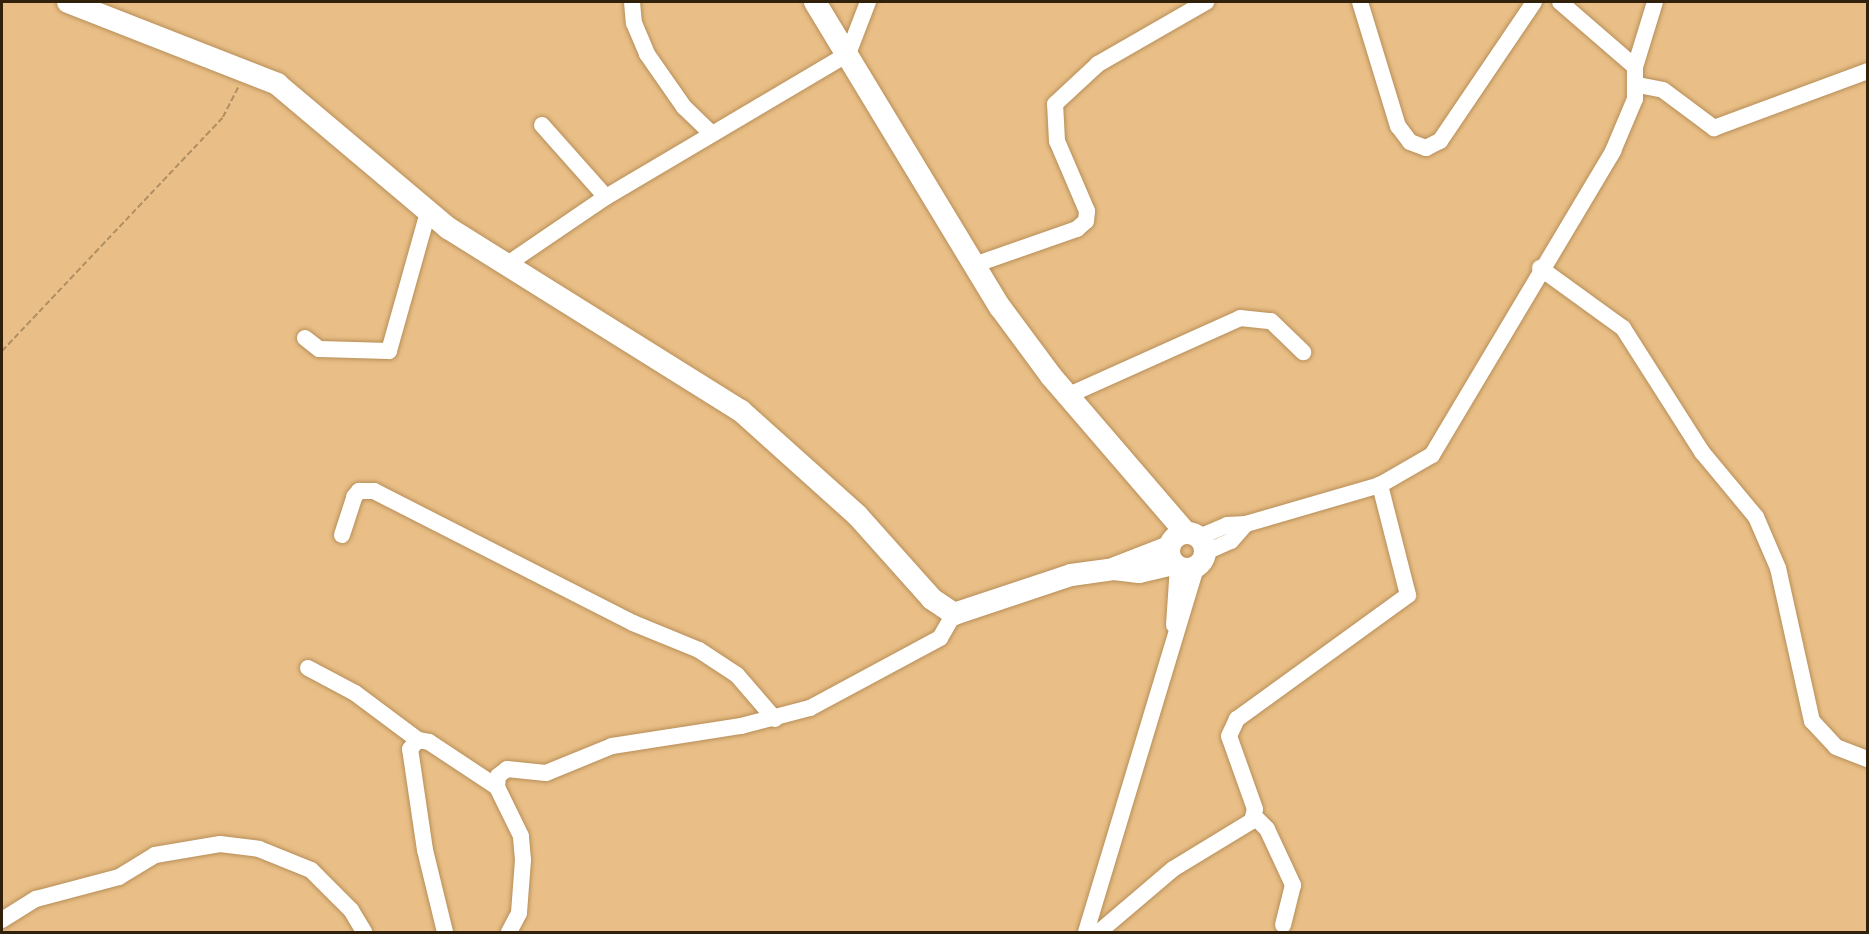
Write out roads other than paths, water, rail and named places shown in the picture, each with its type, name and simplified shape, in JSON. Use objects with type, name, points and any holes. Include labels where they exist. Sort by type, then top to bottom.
[{"type":"street","points":[[68,2],[244,67],[306,105],[428,212],[506,265],[741,411],[857,515],[932,598],[954,614]]},
{"type":"street","points":[[632,2],[634,24],[647,54],[684,107],[711,133]]},
{"type":"street","points":[[815,2],[974,265],[1187,552],[1175,630],[1086,933]]},
{"type":"street","points":[[506,265],[606,197],[848,54],[868,2]]},
{"type":"street","points":[[974,265],[1077,229],[1086,221],[1087,211],[1057,141],[1055,104],[1098,64],[1206,2]]},
{"type":"street","points":[[1360,2],[1398,126],[1410,142],[1426,148],[1440,141],[1534,2]]},
{"type":"street","points":[[1560,2],[1635,67]]},
{"type":"street","points":[[509,933],[519,913],[521,836],[498,788],[498,776],[507,769],[546,774],[612,746],[775,719],[885,672],[940,638],[954,614],[1071,575],[1187,552],[1227,525],[1246,524],[1380,485],[1413,470],[1444,441],[1540,268],[1613,151],[1638,85],[1635,67],[1655,2]]},
{"type":"street","points":[[1638,85],[1663,90],[1714,128],[1868,72]]},
{"type":"street","points":[[542,125],[606,197]]},
{"type":"street","points":[[305,338],[319,349],[388,351],[428,212]]},
{"type":"street","points":[[1540,268],[1623,327],[1702,452],[1756,517],[1778,568],[1812,721],[1836,747],[1868,759]]},
{"type":"street","points":[[1069,395],[1240,318],[1271,321],[1303,352]]},
{"type":"street","points":[[1283,925],[1293,885],[1267,829],[1254,816],[1231,750],[1229,736],[1238,718],[1408,595],[1380,485]]},
{"type":"street","points":[[342,535],[354,497],[359,491],[374,491],[633,623],[699,650],[737,675],[775,719]]},
{"type":"street","points":[[308,668],[355,693],[418,740],[429,742],[498,788]]},
{"type":"street","points":[[418,740],[410,749],[412,775],[445,933]]},
{"type":"street","points":[[1099,933],[1143,892],[1254,816]]},
{"type":"street","points":[[2,920],[36,899],[119,877],[154,855],[220,844],[259,849],[311,870],[351,910],[364,933]]}]
